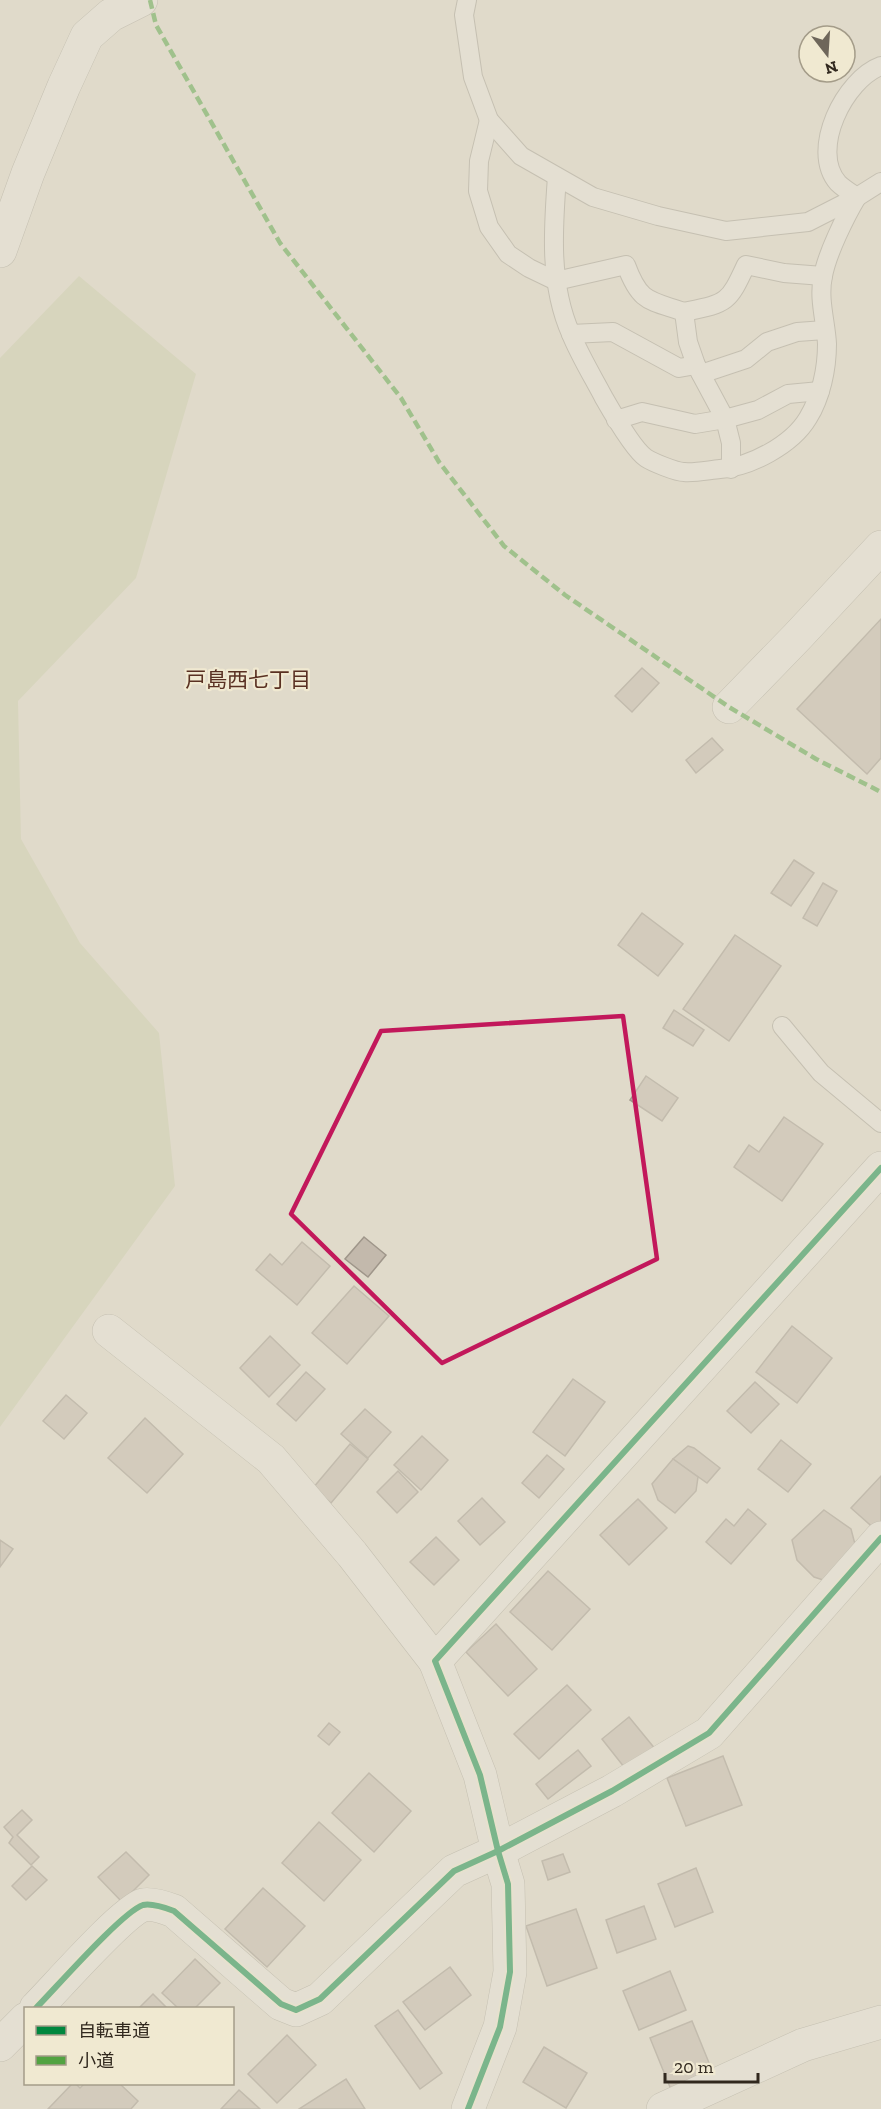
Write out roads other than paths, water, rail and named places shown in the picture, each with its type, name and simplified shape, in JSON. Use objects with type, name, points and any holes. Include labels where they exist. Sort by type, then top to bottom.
[{"type":"street","points":[[0,251],[28,173],[87,36],[111,15],[141,0]]},
{"type":"street","points":[[729,706],[797,638],[881,548]]},
{"type":"street","points":[[435,1661],[881,1168]]},
{"type":"street","points":[[110,1331],[271,1459],[352,1554],[435,1661],[480,1775],[508,1884],[510,1972],[500,2026],[468,2109]]},
{"type":"street","points":[[37,2007],[122,1920],[143,1905],[162,1906],[174,1911],[281,2004],[296,2010],[320,1999],[454,1871],[498,1851],[612,1791],[709,1733],[879,1544]]},
{"type":"street","points":[[0,2046],[24,2021]]},
{"type":"street","points":[[663,2109],[803,2045],[881,2022]]},
{"type":"lane","points":[[467,0],[464,15],[473,77],[489,120],[521,156],[593,197],[657,216],[726,231],[808,222],[881,182]]},
{"type":"lane","points":[[857,197],[837,182],[829,164],[827,142],[836,112],[857,83],[881,66]]},
{"type":"lane","points":[[489,120],[479,161],[478,191],[489,227],[508,254],[529,268],[556,281],[626,265],[632,283],[645,298],[684,312],[716,305],[733,294],[746,265],[784,273],[823,276]]},
{"type":"lane","points":[[557,177],[553,222],[556,281],[560,303],[571,333],[616,420],[645,458],[682,472],[731,468],[759,459],[784,444],[807,420],[820,392],[825,370],[826,345],[821,297],[823,276],[845,217],[857,197]]},
{"type":"lane","points":[[684,312],[688,342],[698,370],[725,419],[731,443],[731,468]]},
{"type":"lane","points":[[571,333],[613,332],[679,368],[698,370],[746,359],[767,342],[797,332],[825,330]]},
{"type":"lane","points":[[616,420],[642,412],[694,424],[758,410],[788,394],[820,392]]},
{"type":"lane","points":[[782,1026],[821,1073],[881,1123]]},
{"type":"district","name":"戸島西七丁目","points":[[248,679]]}]
